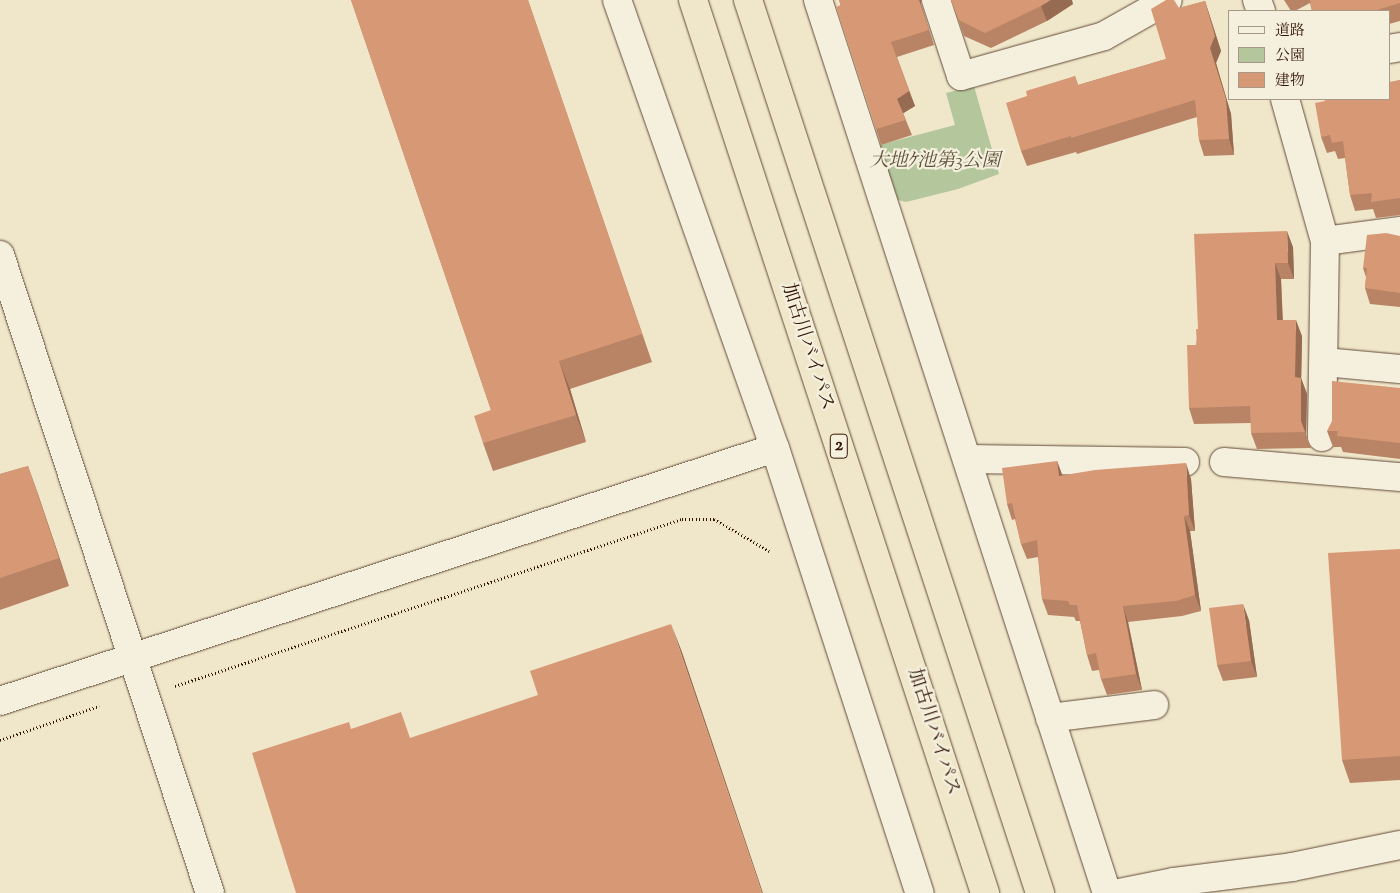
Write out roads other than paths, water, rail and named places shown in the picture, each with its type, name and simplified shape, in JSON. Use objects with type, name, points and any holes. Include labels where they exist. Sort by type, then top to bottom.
[{"type":"highway","name":"加古川バイパス","points":[[693,0],[985,893]]},
{"type":"highway","points":[[748,0],[1040,893]]},
{"type":"street","points":[[617,0],[775,448],[920,893]]},
{"type":"street","points":[[818,0],[1107,893]]},
{"type":"street","points":[[936,0],[961,76],[1104,36],[1168,0]]},
{"type":"street","points":[[1285,100],[1325,241],[1322,437]]},
{"type":"street","points":[[1325,241],[1400,231]]},
{"type":"street","points":[[0,255],[210,893]]},
{"type":"street","points":[[1324,362],[1400,369]]},
{"type":"street","points":[[0,701],[775,448]]},
{"type":"street","points":[[967,459],[1185,462]]},
{"type":"street","points":[[1224,462],[1400,477]]},
{"type":"street","points":[[1050,718],[1154,705]]},
{"type":"street","points":[[1119,893],[1174,882],[1292,867],[1400,845]]},
{"type":"park label","name":"大地ｹ池第3公園","points":[[935,162]]}]
